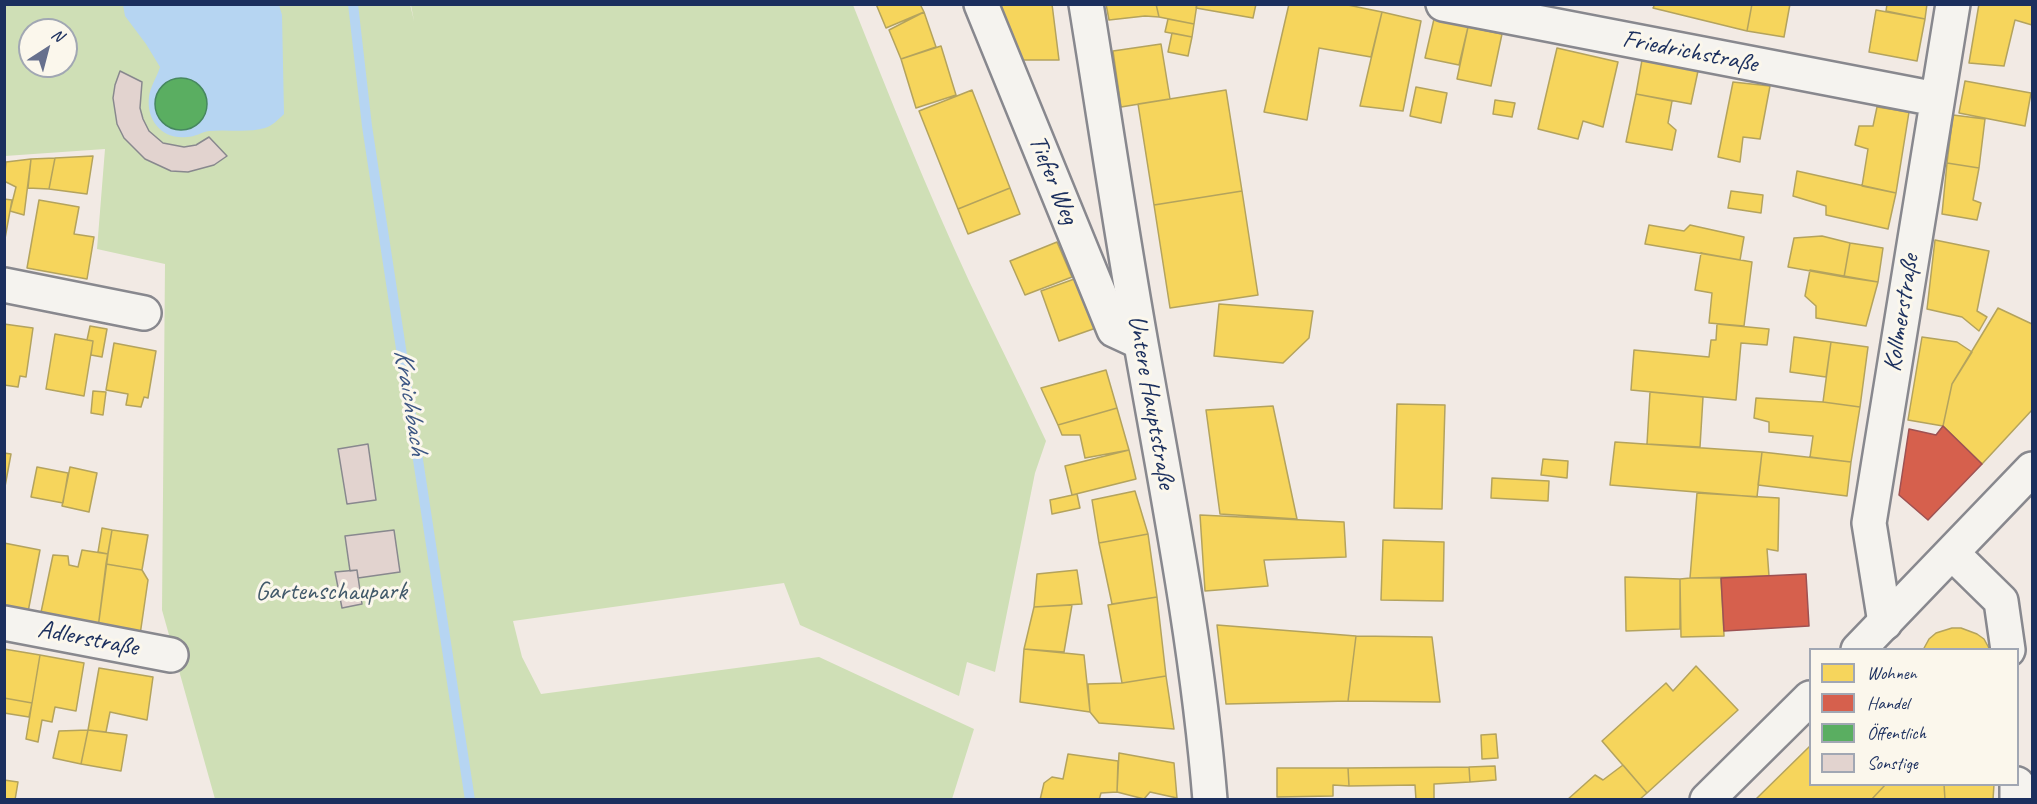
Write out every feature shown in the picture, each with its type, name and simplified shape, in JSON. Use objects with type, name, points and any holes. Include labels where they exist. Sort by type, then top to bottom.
[{"type":"street","name":"Tiefer Weg","points":[[981,4],[1114,330],[1140,342]]},
{"type":"street","name":"Untere Hauptstraße","points":[[1086,4],[1140,342],[1184,586],[1206,746],[1210,800]]},
{"type":"street","name":"Friedrichstraße","points":[[1443,4],[1936,99]]},
{"type":"street","name":"Kollmerstraße","points":[[1885,623],[1869,523],[1953,4]]},
{"type":"street","points":[[4,285],[144,313]]},
{"type":"street","points":[[1860,648],[2032,469]]},
{"type":"street","points":[[1952,553],[2001,602],[2008,648]]},
{"type":"street","name":"Adlerstraße","points":[[4,623],[171,655]]},
{"type":"street","points":[[1707,800],[1809,699]]},
{"type":"green space","name":"Gartenschaupark","points":[[410,4],[414,21],[411,5],[853,5],[953,247],[1046,441],[1035,473],[995,672],[967,662],[959,696],[800,625],[784,583],[513,621],[522,657],[541,694],[819,657],[974,729],[952,799],[215,799],[162,610],[165,264],[97,249],[105,149],[5,156],[5,5]]},
{"type":"water","points":[[123,5],[279,5],[282,15],[284,114],[270,126],[245,131],[209,131],[187,137],[178,137],[164,132],[153,121],[149,106],[149,97],[160,67],[125,16]]},
{"type":"building: Wohnen","points":[[876,4],[920,4],[924,12],[886,28]]},
{"type":"building: Wohnen","points":[[993,4],[1052,4],[1059,60],[1018,60]]},
{"type":"building: Wohnen","points":[[1106,4],[1156,4],[1159,17],[1145,16],[1109,20]]},
{"type":"building: Wohnen","points":[[1156,4],[1197,4],[1194,24],[1159,17]]},
{"type":"building: Wohnen","points":[[1197,4],[1256,4],[1253,18],[1196,8]]},
{"type":"building: Wohnen","points":[[1289,4],[1343,4],[1382,12],[1371,57],[1319,48],[1307,120],[1264,112]]},
{"type":"building: Wohnen","points":[[1655,4],[1752,4],[1747,31],[1653,8]]},
{"type":"building: Wohnen","points":[[1752,4],[1790,4],[1784,37],[1747,31]]},
{"type":"building: Wohnen","points":[[1887,4],[1927,4],[1925,19],[1886,11]]},
{"type":"building: Wohnen","points":[[1979,4],[2032,4],[2032,25],[2015,20],[2004,66],[1969,63]]},
{"type":"building: Wohnen","points":[[1876,10],[1925,19],[1917,61],[1869,52]]},
{"type":"building: Wohnen","points":[[924,12],[936,47],[901,59],[889,30]]},
{"type":"building: Wohnen","points":[[1382,12],[1421,21],[1403,111],[1360,106]]},
{"type":"building: Wohnen","points":[[1168,19],[1194,24],[1192,37],[1165,32]]},
{"type":"building: Wohnen","points":[[1434,19],[1468,27],[1459,65],[1425,58]]},
{"type":"building: Wohnen","points":[[1468,27],[1502,34],[1491,86],[1457,79]]},
{"type":"building: Wohnen","points":[[1172,33],[1192,37],[1188,56],[1168,52]]},
{"type":"building: Wohnen","points":[[1161,44],[1170,99],[1121,107],[1113,51]]},
{"type":"building: Wohnen","points":[[941,46],[956,95],[916,108],[901,59]]},
{"type":"building: Wohnen","points":[[1557,48],[1618,62],[1603,127],[1583,121],[1578,139],[1538,129]]},
{"type":"building: Wohnen","points":[[1642,60],[1698,71],[1691,104],[1636,94]]},
{"type":"building: Wohnen","points":[[1965,81],[2031,93],[2025,126],[1959,113]]},
{"type":"building: Wohnen","points":[[1733,82],[1770,86],[1760,139],[1743,137],[1740,162],[1718,157]]},
{"type":"building: Wohnen","points":[[1416,87],[1447,93],[1441,123],[1410,116]]},
{"type":"building: Wohnen","points":[[972,90],[1010,188],[958,209],[919,111]]},
{"type":"building: Wohnen","points":[[1226,90],[1242,191],[1154,205],[1138,104]]},
{"type":"building: Wohnen","points":[[1636,94],[1672,101],[1668,123],[1676,130],[1672,150],[1626,142]]},
{"type":"building: Wohnen","points":[[1495,100],[1515,103],[1512,117],[1493,114]]},
{"type":"building: Wohnen","points":[[1877,107],[1909,112],[1896,193],[1862,186],[1868,149],[1855,145],[1859,126],[1873,126]]},
{"type":"building: Wohnen","points":[[1953,115],[1985,119],[1979,168],[1947,163]]},
{"type":"building: Wohnen","points":[[93,156],[87,194],[49,189],[55,158]]},
{"type":"building: Wohnen","points":[[55,158],[49,189],[28,188],[31,159]]},
{"type":"building: Wohnen","points":[[31,159],[24,215],[10,211],[16,187],[4,181],[6,162]]},
{"type":"building: Wohnen","points":[[1947,163],[1979,168],[1973,200],[1981,203],[1977,220],[1942,214]]},
{"type":"building: Wohnen","points":[[1797,171],[1896,193],[1888,229],[1826,215],[1826,206],[1793,196]]},
{"type":"building: Wohnen","points":[[1010,188],[1020,214],[968,234],[958,209]]},
{"type":"building: Wohnen","points":[[1242,191],[1258,295],[1170,308],[1154,205]]},
{"type":"building: Wohnen","points":[[1731,191],[1763,195],[1761,213],[1728,208]]},
{"type":"building: Wohnen","points":[[4,199],[12,200],[4,244]]},
{"type":"building: Wohnen","points":[[39,200],[79,207],[74,234],[94,237],[87,279],[27,268]]},
{"type":"building: Wohnen","points":[[1649,225],[1684,231],[1690,225],[1744,237],[1740,260],[1645,244]]},
{"type":"building: Wohnen","points":[[1822,236],[1850,243],[1844,277],[1788,267],[1794,238]]},
{"type":"building: Wohnen","points":[[1935,240],[1989,251],[1977,311],[1987,317],[1979,331],[1962,317],[1927,309]]},
{"type":"building: Wohnen","points":[[1057,242],[1072,277],[1025,295],[1010,261]]},
{"type":"building: Wohnen","points":[[1850,243],[1883,248],[1878,282],[1844,277]]},
{"type":"building: Wohnen","points":[[1701,253],[1752,262],[1744,326],[1709,323],[1712,293],[1695,290]]},
{"type":"building: Wohnen","points":[[1810,270],[1878,282],[1866,326],[1816,318],[1816,306],[1805,296]]},
{"type":"building: Wohnen","points":[[1077,278],[1096,328],[1059,341],[1041,291]]},
{"type":"building: Wohnen","points":[[1219,304],[1313,311],[1309,338],[1283,363],[1214,356]]},
{"type":"building: Wohnen","points":[[1998,308],[2032,324],[2032,410],[1982,464],[1943,426],[1952,384]]},
{"type":"building: Wohnen","points":[[4,324],[33,328],[26,377],[20,376],[18,387],[4,385]]},
{"type":"building: Wohnen","points":[[1717,324],[1769,329],[1767,345],[1741,343],[1736,400],[1631,390],[1634,350],[1709,357],[1711,340],[1716,340]]},
{"type":"building: Wohnen","points":[[90,326],[107,329],[102,357],[91,355],[93,341],[87,340]]},
{"type":"building: Wohnen","points":[[55,334],[93,341],[84,396],[46,389]]},
{"type":"building: Wohnen","points":[[1794,337],[1831,342],[1826,377],[1790,372]]},
{"type":"building: Wohnen","points":[[1922,337],[1957,342],[1972,352],[1952,384],[1943,426],[1908,420]]},
{"type":"building: Wohnen","points":[[1831,342],[1868,347],[1860,407],[1823,402]]},
{"type":"building: Wohnen","points":[[114,343],[156,351],[148,398],[144,397],[141,407],[126,405],[128,394],[106,390]]},
{"type":"building: Wohnen","points":[[1106,370],[1117,408],[1058,425],[1041,388]]},
{"type":"building: Wohnen","points":[[93,391],[106,392],[103,415],[91,413]]},
{"type":"building: Wohnen","points":[[1650,392],[1703,397],[1700,447],[1647,444]]},
{"type":"building: Wohnen","points":[[1756,398],[1860,407],[1851,462],[1810,457],[1813,436],[1769,432],[1769,422],[1754,418]]},
{"type":"building: Wohnen","points":[[1397,404],[1445,405],[1442,509],[1394,508]]},
{"type":"building: Wohnen","points":[[1273,406],[1297,519],[1220,514],[1206,410]]},
{"type":"building: Wohnen","points":[[1117,408],[1129,450],[1085,458],[1080,435],[1062,435],[1058,425]]},
{"type":"building: Wohnen","points":[[1615,442],[1762,452],[1757,497],[1610,485]]},
{"type":"building: Wohnen","points":[[1129,450],[1136,479],[1072,495],[1065,466]]},
{"type":"building: Wohnen","points":[[1762,452],[1851,462],[1847,496],[1758,485]]},
{"type":"building: Wohnen","points":[[4,453],[11,454],[4,492]]},
{"type":"building: Wohnen","points":[[1543,459],[1568,461],[1567,478],[1541,475]]},
{"type":"building: Wohnen","points":[[37,467],[68,473],[63,503],[31,497]]},
{"type":"building: Wohnen","points":[[70,467],[97,473],[89,512],[62,506]]},
{"type":"building: Wohnen","points":[[1492,478],[1549,481],[1548,501],[1491,498]]},
{"type":"building: Wohnen","points":[[1135,491],[1148,534],[1099,543],[1092,500]]},
{"type":"building: Wohnen","points":[[1697,493],[1779,498],[1778,551],[1767,549],[1769,576],[1690,578]]},
{"type":"building: Wohnen","points":[[1077,494],[1080,508],[1052,514],[1050,500]]},
{"type":"building: Wohnen","points":[[1200,515],[1344,522],[1346,557],[1264,560],[1268,586],[1205,591]]},
{"type":"building: Wohnen","points":[[102,528],[112,530],[108,554],[98,552]]},
{"type":"building: Wohnen","points":[[112,530],[148,535],[142,570],[106,564]]},
{"type":"building: Wohnen","points":[[1148,534],[1157,597],[1112,604],[1099,543]]},
{"type":"building: Wohnen","points":[[1383,540],[1444,542],[1443,601],[1381,600]]},
{"type":"building: Wohnen","points":[[4,543],[40,550],[28,612],[4,607]]},
{"type":"building: Wohnen","points":[[82,550],[108,554],[98,628],[40,617],[53,555],[68,556],[69,565],[78,567]]},
{"type":"building: Wohnen","points":[[106,564],[142,570],[148,580],[140,635],[98,628]]},
{"type":"building: Wohnen","points":[[1077,570],[1082,604],[1034,607],[1037,574]]},
{"type":"building: Wohnen","points":[[1625,577],[1680,579],[1680,629],[1626,631]]},
{"type":"building: Wohnen","points":[[1721,578],[1724,636],[1681,637],[1680,579]]},
{"type":"building: Wohnen","points":[[1157,597],[1166,676],[1122,683],[1108,605]]},
{"type":"building: Wohnen","points":[[1072,605],[1064,652],[1024,649],[1034,607]]},
{"type":"building: Wohnen","points":[[1217,625],[1356,636],[1348,701],[1226,704]]},
{"type":"building: Wohnen","points":[[1961,628],[1984,639],[1989,648],[1924,648],[1936,633]]},
{"type":"building: Wohnen","points":[[1356,636],[1432,637],[1440,702],[1348,701]]},
{"type":"building: Wohnen","points":[[4,649],[40,655],[32,703],[4,698]]},
{"type":"building: Wohnen","points":[[1024,649],[1084,655],[1090,712],[1020,702]]},
{"type":"building: Wohnen","points":[[40,655],[84,663],[76,711],[55,707],[52,722],[42,720],[38,742],[26,739]]},
{"type":"building: Wohnen","points":[[1696,666],[1738,710],[1647,793],[1602,741],[1666,683],[1673,691]]},
{"type":"building: Wohnen","points":[[99,668],[153,677],[147,720],[110,712],[106,732],[88,730]]},
{"type":"building: Wohnen","points":[[1166,676],[1174,729],[1099,723],[1090,712],[1088,684],[1122,683]]},
{"type":"building: Wohnen","points":[[4,698],[32,703],[29,717],[4,713]]},
{"type":"building: Wohnen","points":[[88,730],[81,764],[53,758],[59,731]]},
{"type":"building: Wohnen","points":[[88,730],[127,735],[121,771],[81,764]]},
{"type":"building: Wohnen","points":[[1496,734],[1498,758],[1482,759],[1481,735]]},
{"type":"building: Wohnen","points":[[1809,747],[1809,786],[1884,786],[1871,800],[1755,800]]},
{"type":"building: Wohnen","points":[[1119,753],[1174,763],[1177,798],[1150,792],[1144,799],[1117,792]]},
{"type":"building: Wohnen","points":[[1068,754],[1118,761],[1117,792],[1101,793],[1099,800],[1040,800],[1044,783],[1052,777],[1063,779]]},
{"type":"building: Wohnen","points":[[1623,765],[1647,793],[1639,800],[1567,800],[1595,775],[1603,780]]},
{"type":"building: Wohnen","points":[[1495,766],[1496,780],[1470,782],[1469,767]]},
{"type":"building: Wohnen","points":[[1469,767],[1470,782],[1434,784],[1434,800],[1416,800],[1415,785],[1349,786],[1348,768]]},
{"type":"building: Wohnen","points":[[1277,768],[1348,768],[1349,786],[1333,785],[1333,796],[1277,797]]},
{"type":"building: Wohnen","points":[[4,780],[18,782],[15,800],[4,800]]},
{"type":"building: Wohnen","points":[[1884,786],[1944,786],[1945,800],[1871,800]]},
{"type":"building: Wohnen","points":[[1944,786],[1994,786],[1993,800],[1945,800]]},
{"type":"building: Handel","points":[[1943,426],[1982,464],[1928,520],[1899,495],[1909,429],[1936,435]]},
{"type":"building: Handel","points":[[1806,574],[1809,626],[1724,631],[1721,578]]},
{"type":"building: Öffentlich","points":[[181,78],[191,80],[199,86],[205,94],[207,104],[205,114],[199,122],[191,128],[181,130],[171,128],[163,122],[157,114],[155,104],[157,94],[163,86],[171,80]]},
{"type":"building: Sonstige","points":[[120,71],[142,82],[140,108],[143,119],[149,131],[163,143],[184,147],[196,145],[209,137],[227,156],[214,165],[188,172],[171,171],[145,159],[124,138],[117,124],[113,98]]},
{"type":"building: Sonstige","points":[[368,444],[376,500],[347,504],[338,449]]},
{"type":"building: Sonstige","points":[[394,530],[400,572],[358,578],[357,570],[350,571],[345,536]]},
{"type":"building: Sonstige","points":[[357,570],[362,604],[342,608],[335,572]]},
{"type":"waterway","name":"Kraichbach","points":[[353,4],[367,126],[470,800]]}]
